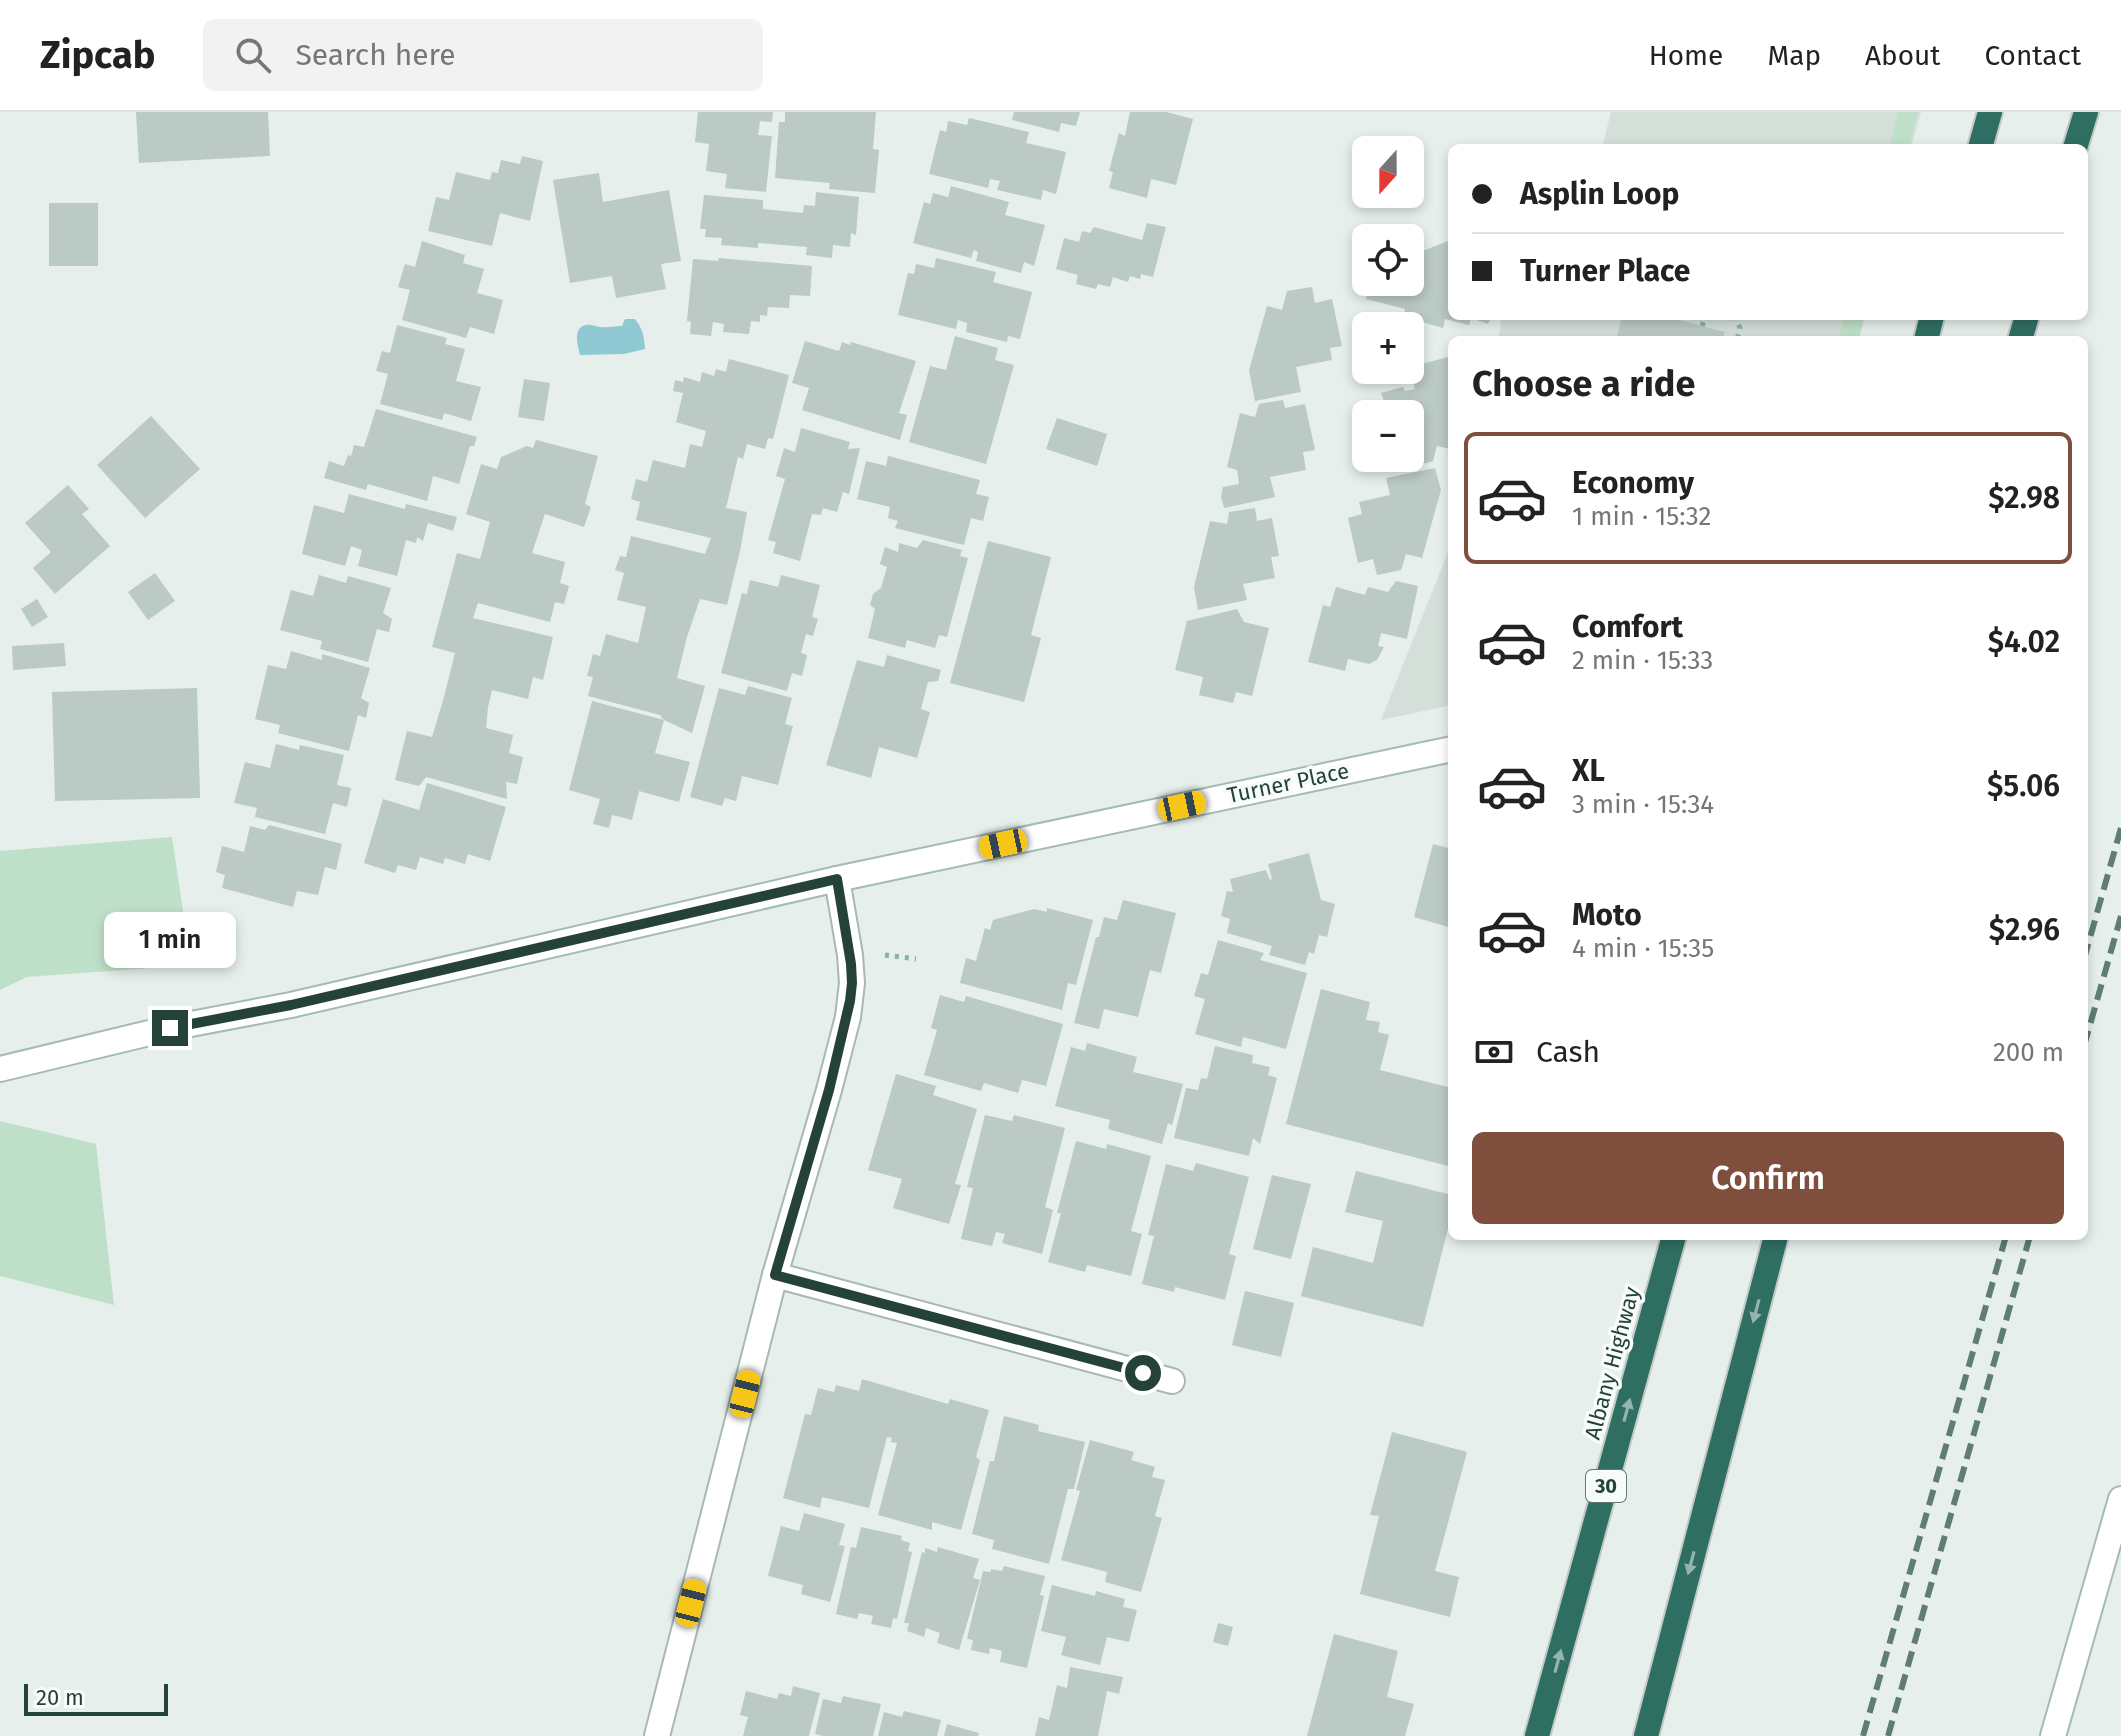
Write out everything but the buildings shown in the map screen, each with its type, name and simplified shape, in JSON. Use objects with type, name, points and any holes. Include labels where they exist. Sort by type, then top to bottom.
[{"type":"highway","points":[[1981,144],[1990,112]]},
{"type":"highway","points":[[2076,144],[2086,112]]},
{"type":"highway","name":"Albany Highway","points":[[1537,1736],[1673,1240]]},
{"type":"highway","points":[[1646,1736],[1775,1240]]},
{"type":"street","name":"Turner Place","points":[[0,1069],[837,879],[1448,750]]},
{"type":"street","points":[[657,1736],[775,1275],[829,1090],[850,1001],[851,964],[837,879]]},
{"type":"street","points":[[775,1275],[1172,1381]]},
{"type":"street","points":[[2053,1736],[2121,1499]]},
{"type":"path","points":[[1702,326],[1704,320]]},
{"type":"path","points":[[875,954],[916,959]]},
{"type":"shaded area","points":[[1611,112],[1921,112],[1912,144],[1603,144]]},
{"type":"shaded area","points":[[1501,320],[1864,320],[1860,336],[1499,336]]},
{"type":"shaded area","points":[[1448,552],[1448,706],[1381,720]]},
{"type":"green space","points":[[1898,112],[1918,112],[1909,144],[1890,144]]},
{"type":"green space","points":[[1844,320],[1863,320],[1859,336],[1839,336]]},
{"type":"green space","points":[[172,837],[191,965],[27,977],[0,990],[0,851]]},
{"type":"green space","points":[[0,1121],[96,1144],[114,1305],[0,1276]]},
{"type":"water","points":[[625,319],[635,319],[638,323],[645,349],[624,354],[580,355],[577,337],[582,327],[622,326]]},
{"type":"railway","points":[[2088,945],[2121,828]]},
{"type":"railway","points":[[2088,1032],[2121,916]]},
{"type":"railway","points":[[1863,1736],[2005,1240]]},
{"type":"railway","points":[[1888,1736],[2029,1240]]},
{"type":"route","points":[[170,1028],[291,1005],[837,879],[851,964],[848,1017],[775,1275],[1143,1373]]}]
